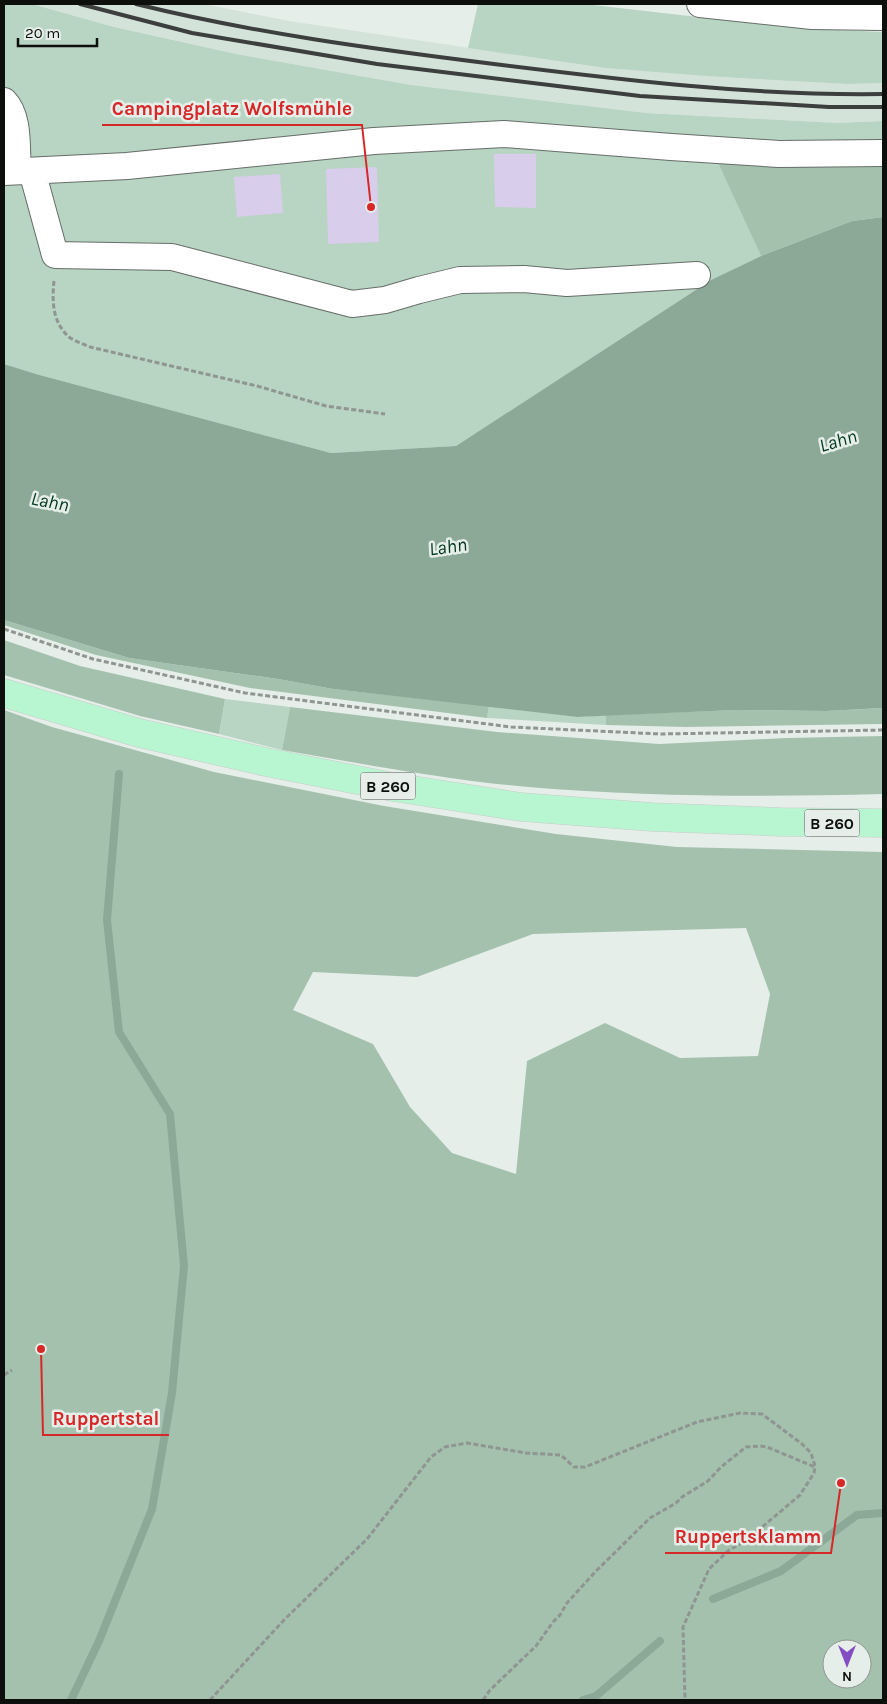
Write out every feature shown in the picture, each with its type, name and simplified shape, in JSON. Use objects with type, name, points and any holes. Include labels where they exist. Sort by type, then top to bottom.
[{"type":"main road","name":"B 260","points":[[4,693],[139,733],[266,762],[393,787],[521,807],[652,817],[782,822],[883,823]]},
{"type":"street","points":[[700,4],[812,16],[883,17]]},
{"type":"street","points":[[4,101],[10,106],[14,116],[18,171],[55,255],[172,257],[352,304],[385,300],[460,280],[524,279],[567,283],[697,275]]},
{"type":"street","points":[[18,171],[127,166],[374,141],[504,134],[779,154],[883,153]]},
{"type":"path","points":[[55,255],[53,308],[59,324],[69,338],[90,347],[257,386],[326,406],[385,414]]},
{"type":"path","points":[[4,629],[93,659],[245,693],[511,726],[661,734],[883,730]]},
{"type":"path","points":[[4,1375],[12,1370]]},
{"type":"path","points":[[210,1700],[285,1619],[367,1538],[431,1457],[445,1447],[467,1443],[526,1453],[561,1455],[574,1467],[585,1467],[697,1422],[740,1412],[762,1414],[811,1453],[815,1468],[814,1473],[800,1495],[748,1539],[728,1551],[710,1569],[683,1627],[685,1700]]},
{"type":"path","points":[[483,1700],[490,1690],[536,1646],[567,1603],[650,1518],[676,1503],[708,1480],[746,1447],[767,1447],[815,1468]]},
{"type":"shaded area","points":[[4,4],[32,4],[114,27],[236,54],[411,85],[646,113],[838,123],[883,121],[883,146],[717,158],[761,256],[711,280],[456,446],[331,453],[4,364]]},
{"type":"shaded area","points":[[32,4],[204,4],[289,21],[604,68],[847,84],[883,83],[883,121],[838,123],[646,113],[411,85],[236,54],[114,27]]},
{"type":"shaded area","points":[[478,4],[584,4],[795,28],[883,32],[883,83],[847,84],[605,68],[468,48]]},
{"type":"shaded area","points":[[716,158],[779,167],[883,167],[883,217],[852,221],[761,256]]},
{"type":"shaded area","points":[[4,620],[129,658],[278,679],[333,689],[489,706],[487,718],[250,688],[96,655],[4,625]]},
{"type":"shaded area","points":[[4,640],[80,666],[225,699],[219,734],[140,716],[4,675]]},
{"type":"shaded area","points":[[225,699],[290,707],[282,750],[219,734]]},
{"type":"shaded area","points":[[489,706],[577,717],[606,715],[606,725],[487,718]]},
{"type":"shaded area","points":[[290,707],[497,732],[659,744],[883,736],[883,794],[750,796],[617,793],[528,787],[436,776],[282,750]]},
{"type":"shaded area","points":[[883,708],[883,724],[686,727],[606,725],[606,715],[735,710],[826,711]]},
{"type":"shaded area","points":[[4,710],[52,727],[214,772],[384,806],[556,834],[677,847],[883,852],[883,1700],[4,1700]],"holes":[[[746,928],[770,994],[758,1056],[680,1058],[605,1023],[527,1061],[516,1174],[452,1153],[410,1107],[373,1044],[293,1010],[313,972],[417,977],[533,934]]]},
{"type":"water","name":"Lahn","points":[[883,217],[883,708],[826,711],[735,710],[577,717],[333,689],[278,679],[129,658],[4,620],[4,364],[331,453],[456,446],[711,280],[761,256],[852,221]]},
{"type":"building","points":[[494,154],[536,154],[536,208],[495,207]]},
{"type":"building","points":[[377,167],[379,242],[328,244],[326,169]]},
{"type":"building","points":[[280,174],[283,213],[237,217],[234,177]]},
{"type":"waterway","points":[[71,1700],[99,1641],[152,1509],[172,1393],[184,1266],[170,1114],[119,1032],[107,920],[119,774]]},
{"type":"waterway","points":[[713,1599],[781,1571],[857,1515],[883,1513]]},
{"type":"waterway","points":[[583,1700],[596,1696],[660,1641]]},
{"type":"railway","points":[[80,4],[192,33],[377,64],[640,96],[829,107],[883,107]]},
{"type":"railway","points":[[136,4],[269,32],[542,70],[737,90],[883,94]]},
{"type":"place","name":"Campingplatz Wolfsmühle","points":[[371,207]]},
{"type":"place","name":"Ruppertstal","points":[[41,1349]]},
{"type":"place","name":"Ruppertsklamm","points":[[841,1483]]}]
